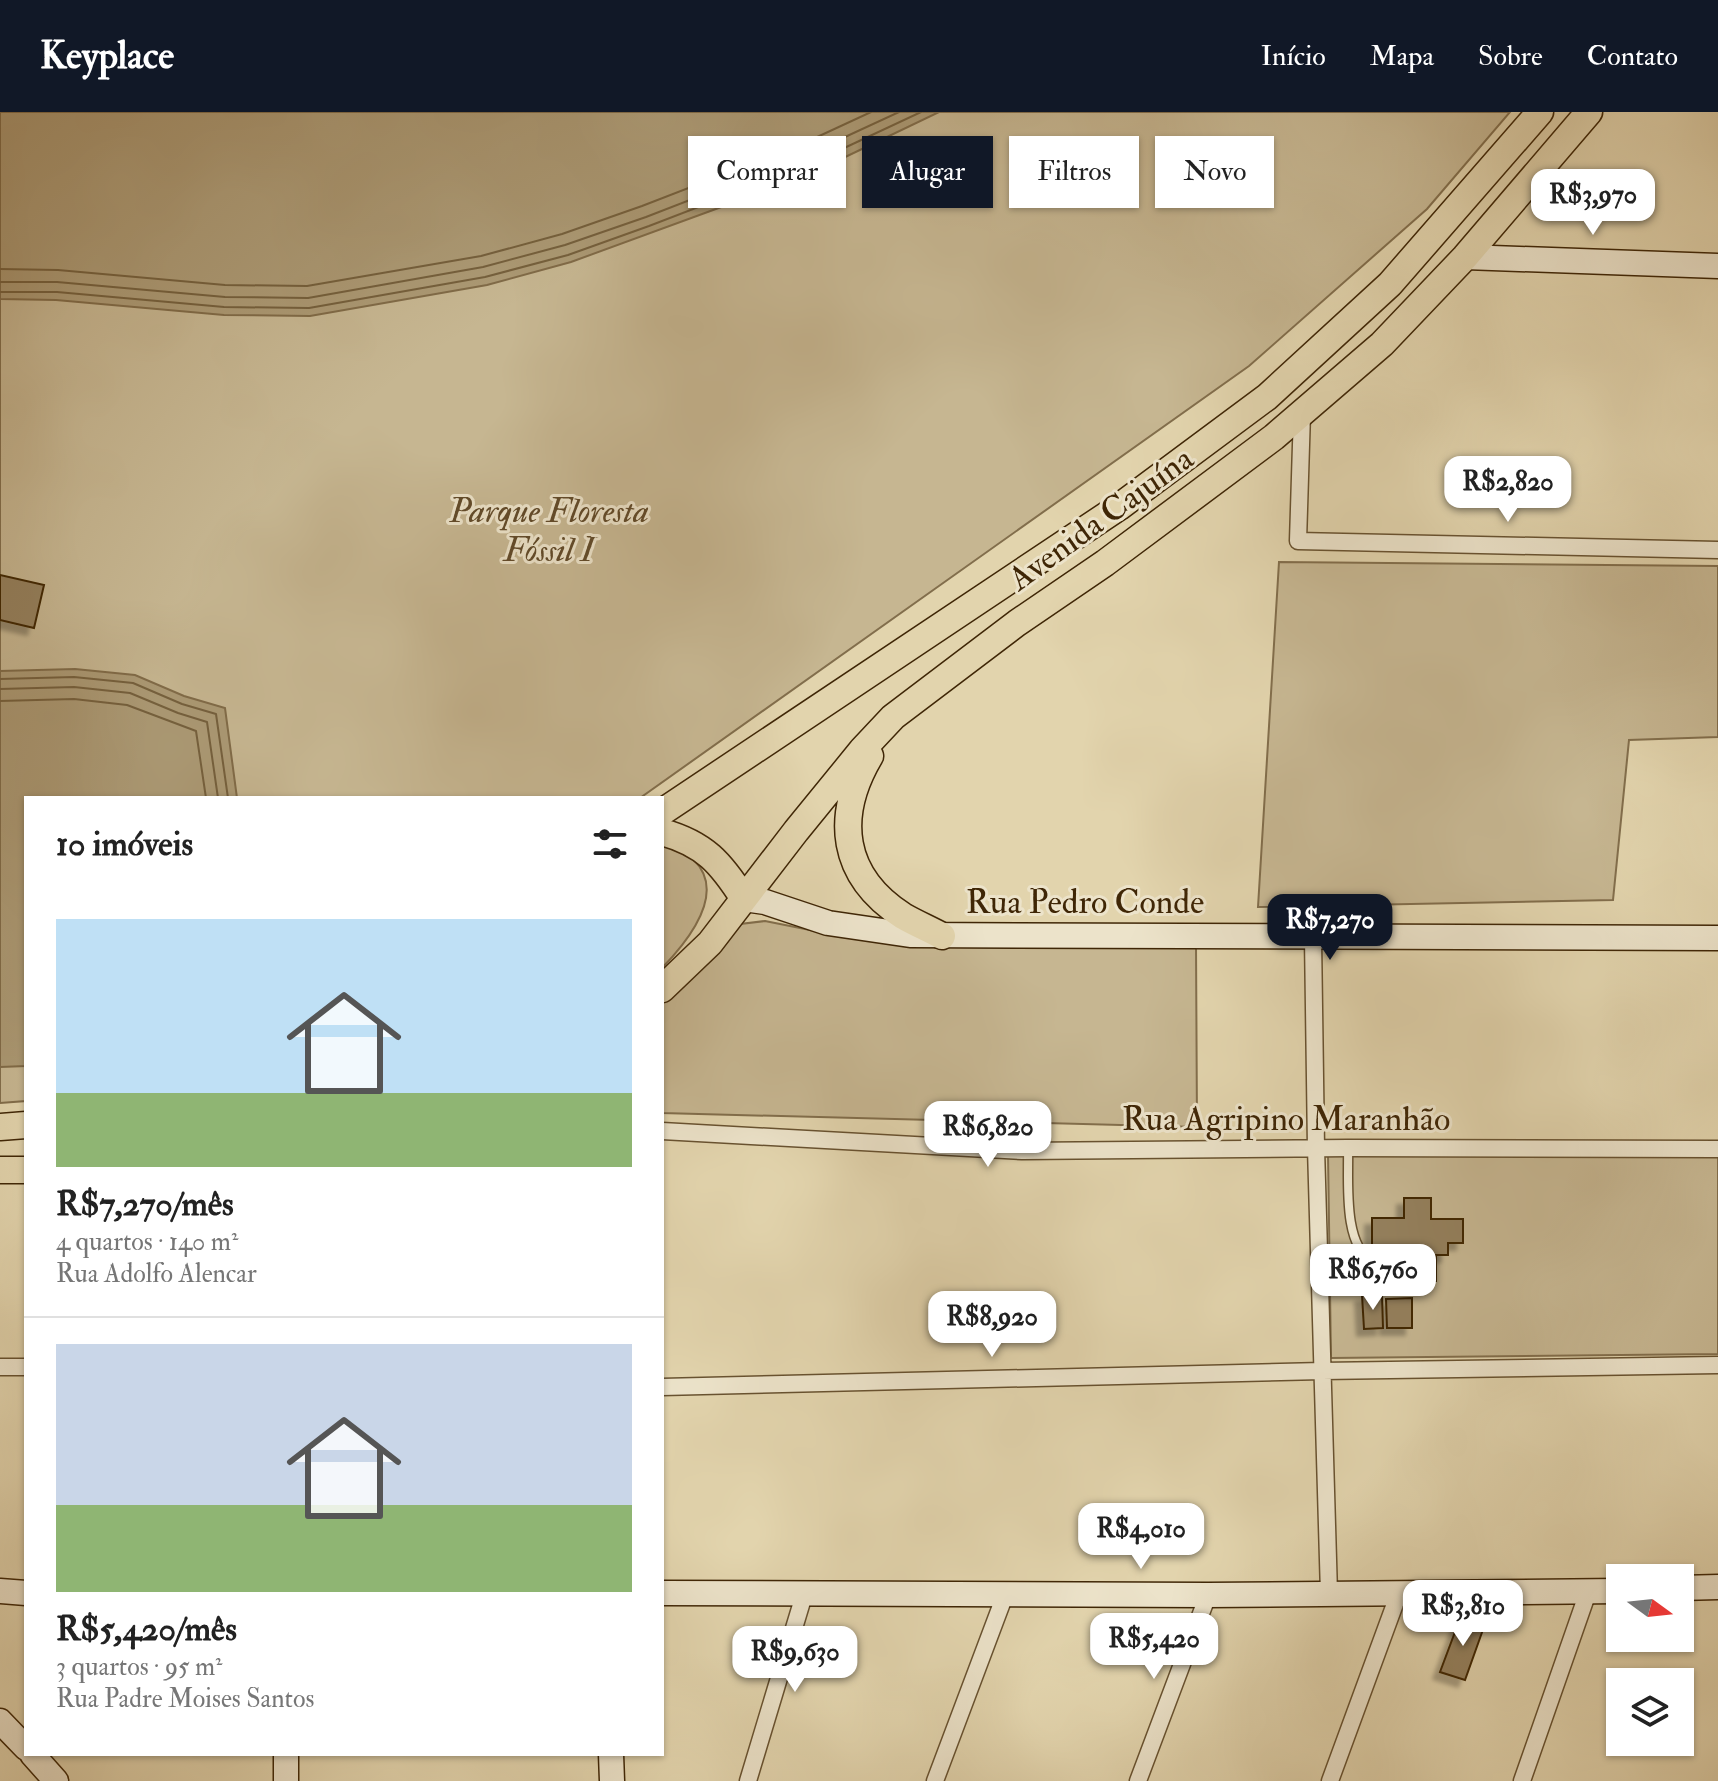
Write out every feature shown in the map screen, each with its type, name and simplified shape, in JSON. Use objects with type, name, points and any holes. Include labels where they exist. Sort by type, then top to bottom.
[{"type":"main road","name":"Avenida Cajuína","points":[[664,811],[1119,507],[1267,397],[1390,284],[1540,112]]},
{"type":"main road","name":"Avenida Cajuína","points":[[664,987],[710,943],[852,762],[893,717],[1005,632],[1215,483],[1382,344],[1465,257],[1589,112]]},
{"type":"main road","points":[[893,717],[855,787],[848,809],[848,844],[858,870],[875,892],[903,916],[942,936]]},
{"type":"main road","points":[[664,833],[696,846],[723,866],[744,899]]},
{"type":"main road","points":[[0,1127],[24,1125]]},
{"type":"main road","points":[[0,1170],[24,1170]]},
{"type":"street","points":[[1465,257],[1718,266]]},
{"type":"street","points":[[1302,413],[1298,541],[1718,550]]},
{"type":"street","name":"Rua Pedro Conde","points":[[744,899],[878,932],[942,936],[1718,938]]},
{"type":"street","points":[[1313,938],[1329,1594]]},
{"type":"street","name":"Rua Agripino Maranhão","points":[[664,1131],[1022,1151],[1718,1149]]},
{"type":"street","points":[[664,1387],[1718,1365]]},
{"type":"street","points":[[0,1367],[24,1367]]},
{"type":"street","points":[[1694,1588],[1718,1587]]},
{"type":"street","points":[[0,1591],[24,1593]]},
{"type":"street","points":[[664,1593],[1208,1595],[1606,1591]]},
{"type":"street","points":[[1522,1781],[1588,1592]]},
{"type":"street","points":[[1330,1781],[1399,1593]]},
{"type":"street","points":[[748,1781],[804,1595]]},
{"type":"street","points":[[935,1781],[1005,1595]]},
{"type":"street","points":[[1138,1781],[1208,1595]]},
{"type":"street","points":[[0,1721],[24,1746]]},
{"type":"street","points":[[34,1756],[56,1781]]},
{"type":"street","points":[[286,1756],[286,1781]]},
{"type":"street","points":[[611,1756],[612,1781]]},
{"type":"lane","points":[[1348,1148],[1351,1232],[1358,1248],[1373,1261]]},
{"type":"green space","name":"Parque Floresta Fóssil I","points":[[929,112],[1510,112],[1427,209],[1249,366],[643,796],[24,796],[24,1101],[0,1103],[0,291],[688,158],[688,208],[846,208],[846,136],[804,136]]},
{"type":"green space","points":[[1279,562],[1718,566],[1718,737],[1629,740],[1613,900],[1258,907]]},
{"type":"green space","points":[[664,841],[694,860],[703,873],[707,888],[700,917],[664,966]]},
{"type":"green space","points":[[765,921],[835,935],[1196,944],[1197,1127],[664,1113],[664,999],[732,925]]},
{"type":"green space","points":[[1328,1154],[1718,1155],[1718,1354],[1331,1358]]},
{"type":"water","points":[[0,112],[939,112],[889,136],[862,136],[862,149],[846,157],[846,136],[688,136],[688,208],[719,208],[571,262],[487,285],[310,316],[224,315],[56,300],[0,299]]},
{"type":"water","points":[[75,669],[135,675],[184,696],[225,708],[237,796],[24,796],[24,1066],[0,1067],[0,671]]},
{"type":"building","points":[[0,575],[44,585],[34,628],[0,620]]},
{"type":"building","points":[[1404,1198],[1431,1198],[1431,1219],[1463,1219],[1463,1243],[1448,1243],[1448,1255],[1436,1255],[1436,1281],[1408,1280],[1408,1248],[1372,1248],[1372,1218],[1404,1218]]},
{"type":"building","points":[[1362,1295],[1382,1295],[1383,1328],[1364,1329]]},
{"type":"building","points":[[1412,1298],[1412,1328],[1387,1328],[1386,1299]]},
{"type":"building","points":[[1461,1616],[1485,1624],[1465,1680],[1440,1672]]}]
